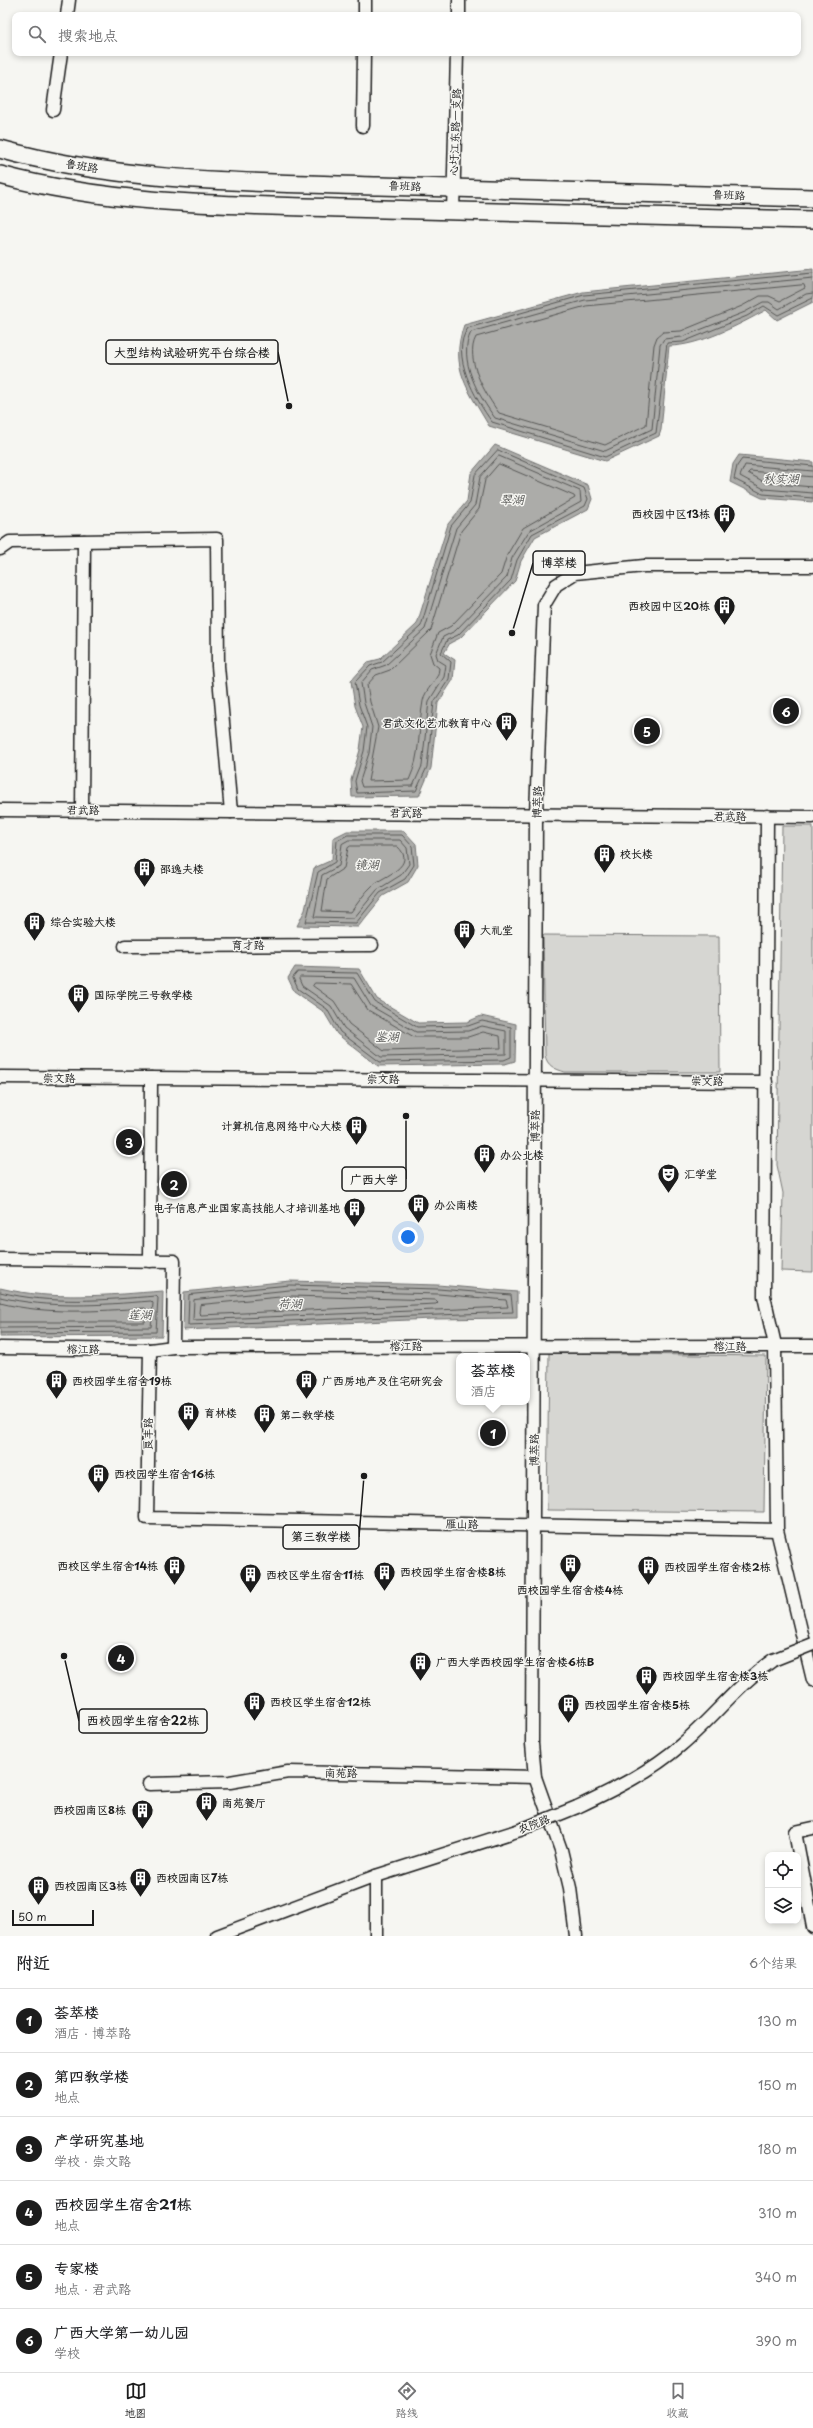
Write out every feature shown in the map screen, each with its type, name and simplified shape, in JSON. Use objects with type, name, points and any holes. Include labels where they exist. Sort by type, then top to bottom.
[{"type":"main road","name":"鲁班路","points":[[0,149],[37,159],[160,176],[306,184],[813,198]]},
{"type":"main road","name":"鲁班路","points":[[0,175],[24,182],[101,194],[167,200],[453,212],[813,220]]},
{"type":"street","points":[[67,12],[69,0]]},
{"type":"street","points":[[365,0],[365,12]]},
{"type":"street","points":[[459,0],[459,12]]},
{"type":"street","points":[[53,110],[61,56]]},
{"type":"street","points":[[363,126],[364,56]]},
{"type":"street","name":"心圩江东路一支路","points":[[453,212],[458,56]]},
{"type":"street","points":[[0,549],[10,542],[217,539],[218,666],[231,812]]},
{"type":"street","points":[[82,810],[84,541]]},
{"type":"street","name":"博萃路","points":[[576,1936],[570,1888],[561,1850],[535,1776],[532,1729],[535,1346],[536,814],[544,605],[556,585],[575,573],[611,568],[669,565],[813,566]]},
{"type":"street","name":"君武路","points":[[0,810],[813,817]]},
{"type":"street","points":[[767,816],[764,1296],[775,1345],[777,1530],[813,1680]]},
{"type":"street","name":"育才路","points":[[125,946],[372,945]]},
{"type":"street","name":"崇文路","points":[[0,1077],[766,1082]]},
{"type":"street","points":[[150,1261],[151,1078]]},
{"type":"street","points":[[0,1259],[174,1262],[173,1347]]},
{"type":"street","name":"榕江路","points":[[0,1348],[150,1350],[173,1347],[813,1346]]},
{"type":"street","name":"良丰路","points":[[147,1518],[150,1350]]},
{"type":"street","name":"雁山路","points":[[147,1518],[777,1530]]},
{"type":"street","name":"农院路","points":[[217,1936],[376,1876],[523,1829],[577,1807],[624,1785],[661,1762],[694,1733],[753,1674],[773,1660],[813,1644]]},
{"type":"street","name":"南苑路","points":[[149,1784],[230,1782],[288,1772],[535,1776]]},
{"type":"street","points":[[813,1828],[795,1832],[813,1927]]},
{"type":"street","points":[[376,1876],[376,1936]]},
{"type":"shaded area","points":[[782,826],[813,826],[813,1272],[781,1271],[783,1193],[777,1165]]},
{"type":"shaded area","points":[[543,935],[719,936],[720,1072],[565,1072],[552,1066],[546,1059],[545,1055]]},
{"type":"shaded area","points":[[549,1353],[766,1356],[764,1512],[547,1510]]},
{"type":"water","points":[[813,269],[813,302],[777,320],[766,310],[744,322],[706,339],[681,345],[669,346],[661,430],[659,436],[605,461],[489,426],[474,401],[463,378],[459,353],[460,340],[464,325],[583,292]]},
{"type":"water","name":"翠湖","points":[[495,445],[588,485],[592,499],[588,509],[535,537],[521,561],[515,581],[460,638],[450,643],[444,653],[455,660],[453,680],[438,703],[431,768],[419,796],[352,797],[351,780],[360,750],[363,727],[355,706],[351,681],[368,662],[380,659],[417,624],[448,524],[467,501],[471,473]]},
{"type":"water","name":"秋实湖","points":[[739,455],[813,462],[813,502],[762,498],[730,482],[733,464]]},
{"type":"water","name":"镜湖","points":[[347,831],[404,831],[416,844],[418,865],[408,882],[383,896],[358,927],[297,926],[305,910],[314,868],[332,860],[333,838]]},
{"type":"water","name":"鉴湖","points":[[295,967],[359,969],[377,999],[418,1023],[467,1022],[481,1016],[516,1024],[515,1061],[505,1064],[378,1066],[337,1034],[324,1012],[294,991],[288,978]]},
{"type":"water","name":"荷湖","points":[[290,1281],[438,1285],[517,1292],[517,1318],[432,1319],[183,1330],[184,1292]]},
{"type":"water","name":"莲湖","points":[[0,1288],[41,1295],[61,1296],[163,1291],[162,1336],[0,1337]]},
{"type":"place","name":"大型结构试验研究平台综合楼","points":[[289,406]]},
{"type":"place","name":"西校园中区13栋","points":[[725,534]]},
{"type":"place","name":"西校园中区20栋","points":[[725,626]]},
{"type":"place","name":"博萃楼","points":[[512,633]]},
{"type":"place","name":"广西大学第一幼儿园","points":[[786,711]]},
{"type":"place","name":"专家楼","points":[[647,731]]},
{"type":"place","name":"君武文化艺术教育中心","points":[[507,742]]},
{"type":"place","name":"校长楼","points":[[605,874]]},
{"type":"place","name":"邵逸夫楼","points":[[144,888]]},
{"type":"place","name":"综合实验大楼","points":[[34,942]]},
{"type":"place","name":"大礼堂","points":[[464,950]]},
{"type":"place","name":"国际学院三号教学楼","points":[[79,1014]]},
{"type":"place","name":"广西大学","points":[[406,1116]]},
{"type":"place","name":"产学研究基地","points":[[129,1142]]},
{"type":"place","name":"计算机信息网络中心大楼","points":[[357,1146]]},
{"type":"place","name":"办公北楼","points":[[484,1174]]},
{"type":"place","name":"第四教学楼","points":[[174,1184]]},
{"type":"place","name":"汇学堂","points":[[668,1194]]},
{"type":"place","name":"办公南楼","points":[[419,1224]]},
{"type":"place","name":"电子信息产业国家高技能人才培训基地","points":[[355,1228]]},
{"type":"place","name":"西校园学生宿舍19栋","points":[[57,1400]]},
{"type":"place","name":"广西房地产及住宅研究会","points":[[307,1400]]},
{"type":"place","name":"育林楼","points":[[189,1432]]},
{"type":"place","name":"荟萃楼","points":[[493,1433]]},
{"type":"place","name":"第二教学楼","points":[[264,1434]]},
{"type":"place","name":"第三教学楼","points":[[364,1476]]},
{"type":"place","name":"西校园学生宿舍16栋","points":[[99,1494]]},
{"type":"place","name":"西校园学生宿舍楼4栋","points":[[570,1584]]},
{"type":"place","name":"西校区学生宿舍14栋","points":[[174,1586]]},
{"type":"place","name":"西校园学生宿舍楼2栋","points":[[649,1586]]},
{"type":"place","name":"西校园学生宿舍楼8栋","points":[[385,1592]]},
{"type":"place","name":"西校区学生宿舍11栋","points":[[251,1594]]},
{"type":"place","name":"西校园学生宿舍22栋","points":[[64,1656]]},
{"type":"place","name":"西校园学生宿舍21栋","points":[[121,1658]]},
{"type":"place","name":"广西大学西校园学生宿舍楼6栋B","points":[[420,1682]]},
{"type":"place","name":"西校园学生宿舍楼3栋","points":[[647,1696]]},
{"type":"place","name":"西校区学生宿舍12栋","points":[[255,1722]]},
{"type":"place","name":"西校园学生宿舍楼5栋","points":[[569,1724]]},
{"type":"place","name":"南苑餐厅","points":[[207,1822]]},
{"type":"place","name":"西校园南区8栋","points":[[142,1830]]},
{"type":"place","name":"西校园南区7栋","points":[[141,1898]]},
{"type":"place","name":"西校园南区3栋","points":[[38,1906]]}]
